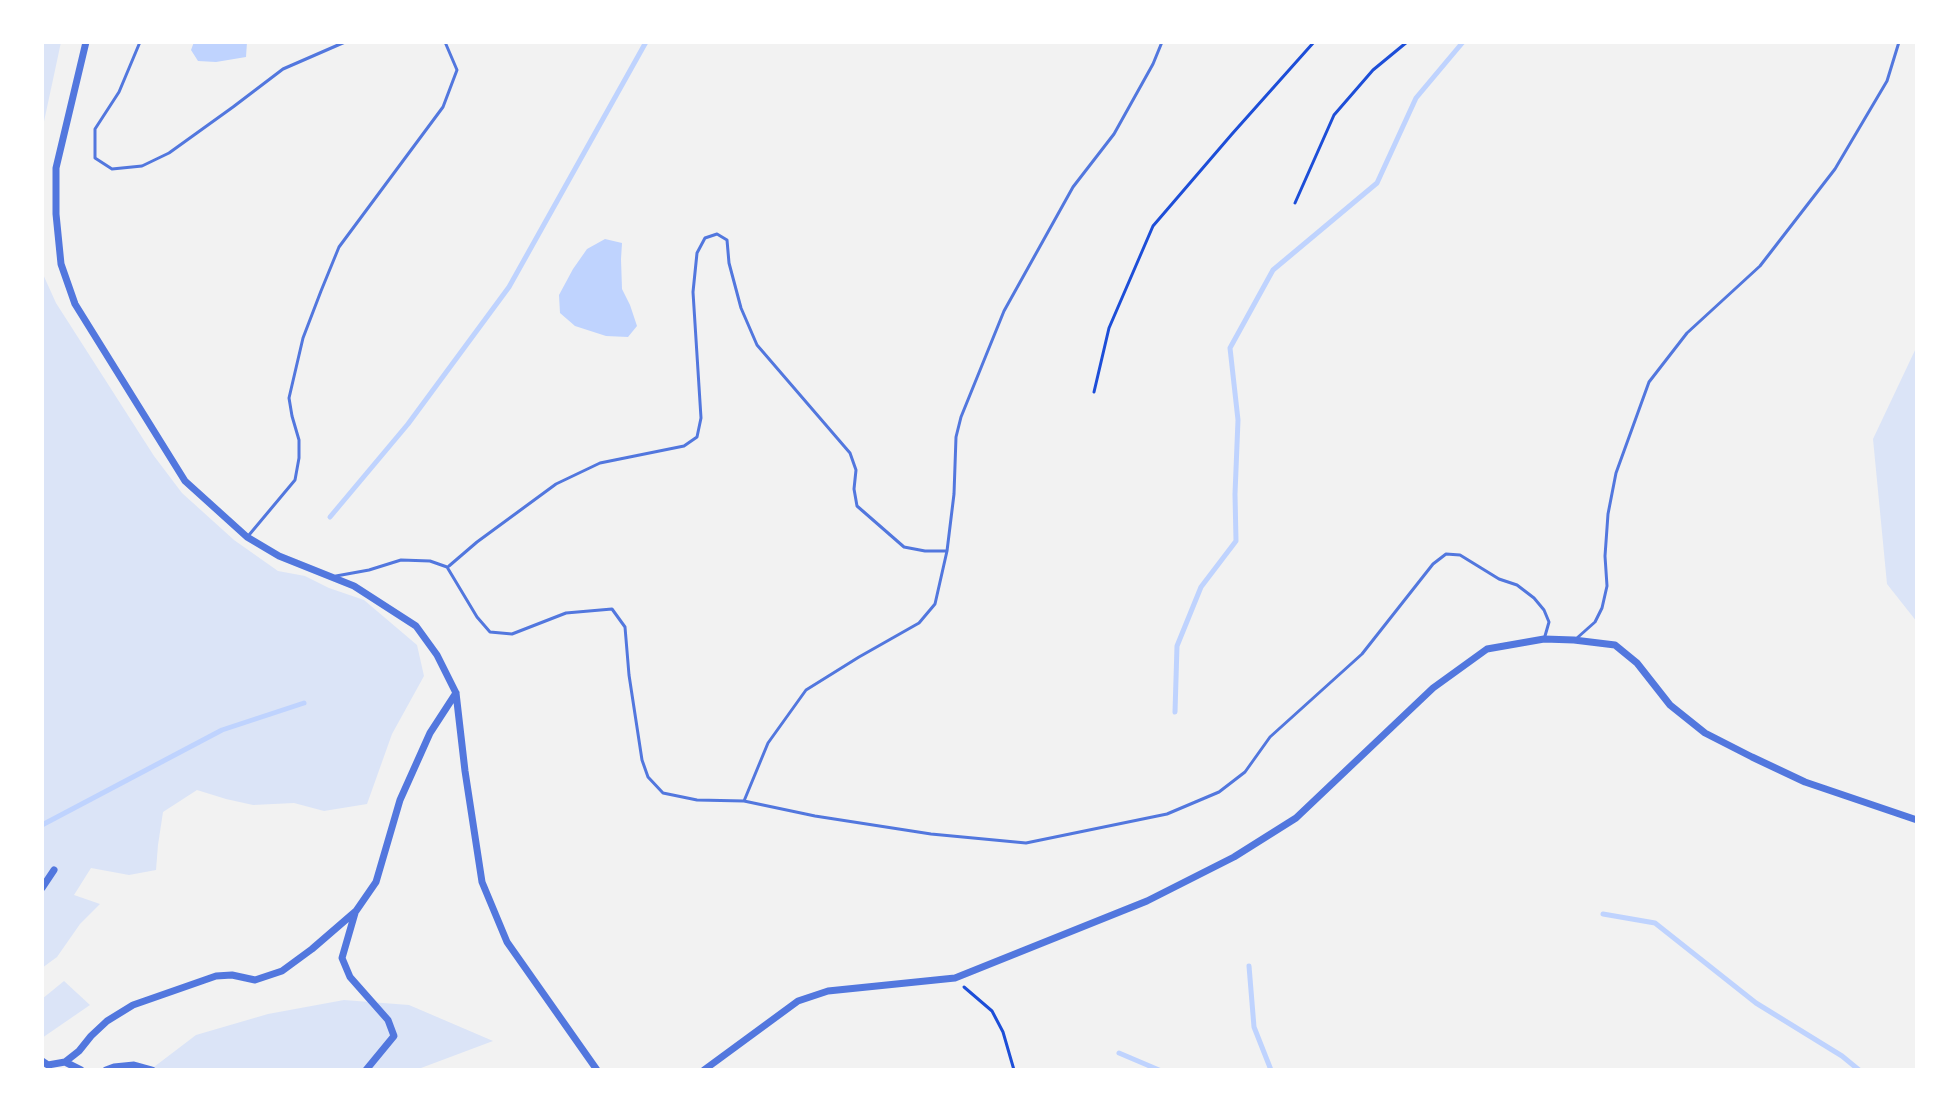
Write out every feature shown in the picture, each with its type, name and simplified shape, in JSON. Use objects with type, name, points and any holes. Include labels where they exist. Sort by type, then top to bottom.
[{"type":"street","points":[[86,42],[56,168],[61,264],[75,304],[185,481],[247,537],[279,556],[354,586],[416,626],[437,655],[456,693],[482,882],[507,942],[597,1070]]},
{"type":"street","points":[[704,1070],[798,1001],[828,991],[955,978],[1147,901],[1234,857],[1296,818],[1433,688],[1487,649],[1544,639],[1615,645],[1637,663],[1670,705],[1705,733],[1805,782],[1917,820]]},
{"type":"street","points":[[45,1065],[65,1062],[107,1021],[133,1005],[216,976],[232,975],[255,980],[282,971],[356,911],[376,882],[400,800],[430,733],[456,693]]},
{"type":"street","points":[[42,888],[54,870]]},
{"type":"street","points":[[356,911],[342,958],[350,977],[388,1020],[394,1036],[366,1070]]},
{"type":"street","points":[[65,1062],[81,1070]]},
{"type":"street","points":[[106,1070],[134,1065],[152,1070]]},
{"type":"lane","points":[[140,42],[119,92],[95,129],[95,158],[112,169],[142,166],[169,153],[283,69],[345,42]]},
{"type":"lane","points":[[247,537],[295,480],[299,440],[289,398],[303,338],[339,247],[443,107],[457,70],[445,42]]},
{"type":"lane","points":[[744,801],[768,743],[806,690],[919,623],[935,604],[947,551],[954,494],[956,437],[961,417],[1004,311],[1073,187],[1114,134],[1162,42]]},
{"type":"lane","points":[[1574,640],[1595,622],[1602,608],[1607,586],[1605,556],[1608,514],[1616,473],[1649,382],[1687,333],[1760,266],[1835,169],[1887,81],[1899,42]]},
{"type":"lane","points":[[447,567],[556,484],[600,463],[684,446],[697,437],[701,418],[693,292],[697,253],[705,238],[717,234],[727,240],[729,263],[741,308],[757,345],[850,453],[856,470],[854,489],[857,506],[904,547],[947,551]]},
{"type":"lane","points":[[332,576],[369,570],[401,560],[430,561],[447,567],[477,617],[490,632],[512,634],[566,613],[612,609],[625,627],[642,760],[648,777],[663,793],[697,800],[744,801],[815,816],[931,834],[1026,843],[1167,814],[1219,792],[1245,772],[1270,737],[1362,654],[1433,564],[1446,554],[1460,555],[1499,579],[1517,585],[1534,598],[1549,622],[1544,639]]},
{"type":"path","points":[[1094,392],[1109,328],[1153,226],[1314,42]]},
{"type":"path","points":[[1295,203],[1334,115],[1373,70],[1407,42]]},
{"type":"path","points":[[955,978],[992,1011],[1003,1032],[1014,1070]]},
{"type":"shaded area","points":[[42,42],[61,42],[42,131]]},
{"type":"shaded area","points":[[42,272],[56,303],[154,456],[182,493],[234,540],[278,571],[305,576],[364,600],[417,645],[424,676],[392,734],[367,804],[324,811],[294,803],[253,805],[197,790],[163,812],[156,870],[129,875],[91,868],[74,895],[100,904],[80,924],[57,957],[42,968]]},
{"type":"shaded area","points":[[1917,346],[1917,622],[1887,584],[1873,439]]},
{"type":"shaded area","points":[[64,981],[90,1005],[42,1038],[42,999]]},
{"type":"shaded area","points":[[344,1000],[409,1005],[493,1041],[421,1068],[150,1070],[196,1035],[268,1014]]},
{"type":"water","points":[[194,42],[247,42],[246,57],[216,62],[198,61],[191,50]]},
{"type":"water","points":[[605,239],[622,243],[622,289],[637,326],[628,337],[606,336],[575,326],[560,313],[559,295],[573,269],[587,249]]},
{"type":"waterway","points":[[330,517],[408,424],[509,287],[646,42]]},
{"type":"waterway","points":[[1175,712],[1177,646],[1201,587],[1236,541],[1238,420],[1230,348],[1273,270],[1377,183],[1416,98],[1463,42]]},
{"type":"waterway","points":[[42,825],[222,730],[304,703]]},
{"type":"waterway","points":[[1603,914],[1655,923],[1756,1003],[1842,1056],[1859,1070]]},
{"type":"waterway","points":[[1249,966],[1254,1027],[1271,1070]]},
{"type":"waterway","points":[[1119,1053],[1159,1070]]}]
